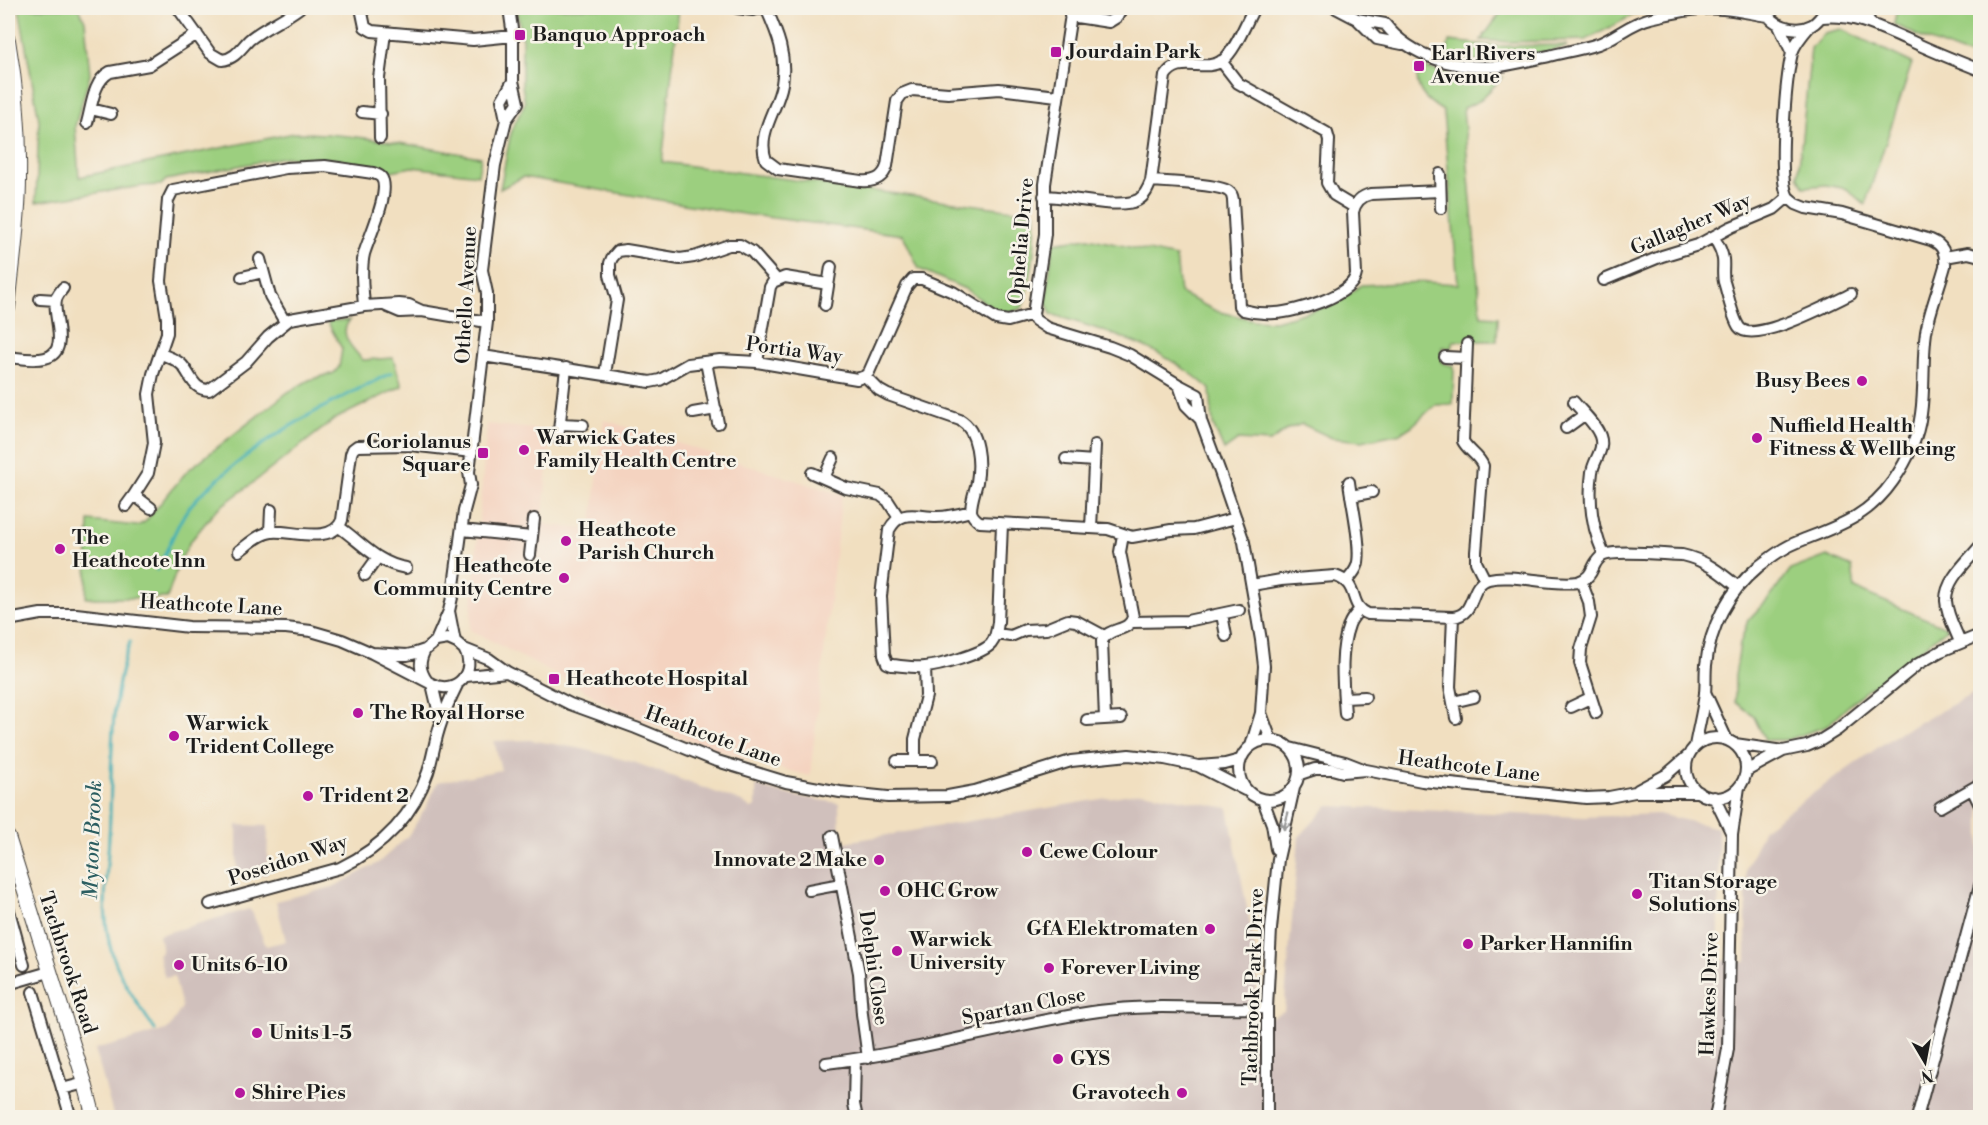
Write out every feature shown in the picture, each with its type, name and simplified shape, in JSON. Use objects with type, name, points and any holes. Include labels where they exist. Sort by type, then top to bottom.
[{"type":"main road","points":[[8,40],[18,118],[19,177],[8,308]]},
{"type":"main road","name":"Tachbrook Road","points":[[8,837],[10,856],[85,1083],[94,1118]]},
{"type":"street","points":[[178,8],[210,53],[217,59],[225,60],[232,57],[258,33],[284,20],[298,8]]},
{"type":"street","points":[[361,8],[364,23],[372,32],[473,40],[513,36]]},
{"type":"street","name":"Othello Avenue","points":[[436,641],[449,611],[458,566],[464,511],[462,496],[464,484],[470,472],[487,322],[487,293],[482,270],[495,165],[506,120],[518,103],[513,81],[513,36],[509,8]]},
{"type":"street","points":[[737,8],[753,10],[764,8],[779,37],[783,57],[781,89],[768,122],[764,148],[766,160],[778,169],[869,182],[878,178],[888,166],[897,101],[902,94],[912,90],[948,93],[999,89],[1058,96]]},
{"type":"street","points":[[1071,12],[1109,22],[1117,17],[1122,8]]},
{"type":"street","points":[[1044,196],[1123,204],[1141,198],[1151,181],[1163,85],[1167,73],[1179,64],[1207,66],[1221,61],[1229,54],[1254,8]]},
{"type":"street","points":[[1336,8],[1357,19],[1377,39],[1406,45],[1430,57],[1463,66],[1502,66],[1601,43],[1627,27],[1653,17],[1723,8],[1769,15],[1793,28],[1810,26]]},
{"type":"street","points":[[1853,8],[1874,23],[1980,70]]},
{"type":"street","name":"Ophelia Drive","points":[[1071,12],[1044,196],[1045,234],[1033,314],[1035,320],[1047,328],[1130,355],[1198,395],[1201,421],[1244,542],[1263,653],[1261,713],[1251,746]]},
{"type":"street","points":[[1705,692],[1731,742],[1742,752],[1746,771],[1739,787],[1731,794],[1714,798],[1699,792],[1691,784],[1686,766],[1692,751],[1705,692],[1706,665],[1714,627],[1729,598],[1753,571],[1780,551],[1800,540],[1840,526],[1863,512],[1886,490],[1899,472],[1914,440],[1921,414],[1926,331],[1945,266],[1946,257],[1940,245],[1931,240],[1842,214],[1796,204],[1788,197],[1784,182],[1784,141],[1792,53],[1801,37],[1825,12],[1874,23]]},
{"type":"street","points":[[1769,15],[1784,33],[1792,53]]},
{"type":"street","points":[[1357,19],[1385,24],[1406,45]]},
{"type":"street","points":[[380,138],[379,73],[386,33]]},
{"type":"street","points":[[87,123],[98,82],[105,75],[155,63],[197,34]]},
{"type":"street","points":[[1221,61],[1238,83],[1327,133],[1329,140],[1327,183],[1334,195],[1354,207]]},
{"type":"street","name":"Othello Avenue","points":[[506,120],[502,100],[513,81]]},
{"type":"street","points":[[91,109],[111,114]]},
{"type":"street","points":[[363,112],[381,114]]},
{"type":"street","points":[[126,506],[148,473],[155,435],[149,409],[149,394],[165,341],[167,324],[161,287],[171,193],[176,189],[272,170],[314,166],[335,167],[380,176],[384,188],[380,208],[363,261],[364,306]]},
{"type":"street","points":[[1440,174],[1441,208]]},
{"type":"street","points":[[1151,181],[1209,187],[1230,193],[1233,200],[1239,306],[1243,310],[1263,314],[1283,312],[1321,302],[1353,284],[1356,274],[1353,218],[1354,207],[1359,200],[1367,195],[1440,191]]},
{"type":"street","name":"Gallagher Way","points":[[1604,280],[1714,238],[1731,227],[1774,209],[1788,197]]},
{"type":"street","points":[[1714,238],[1722,255],[1723,278],[1735,317],[1739,327],[1745,331],[1760,332],[1777,327],[1851,294]]},
{"type":"street","points":[[605,374],[617,300],[610,275],[610,263],[618,251],[626,250],[687,258],[723,246],[740,245],[752,252],[777,279]]},
{"type":"street","points":[[1946,257],[1968,254],[1980,256]]},
{"type":"street","points":[[260,259],[270,296],[285,322]]},
{"type":"street","points":[[825,305],[831,267]]},
{"type":"street","points":[[242,277],[263,272]]},
{"type":"street","points":[[758,362],[770,287],[777,279],[785,277],[828,284]]},
{"type":"street","name":"Portia Way","points":[[483,356],[655,381],[684,366],[706,362],[758,362],[857,379],[865,376],[872,366],[907,286],[914,279],[922,279],[953,292],[996,319],[1008,321],[1033,314]]},
{"type":"street","points":[[8,357],[44,358],[54,353],[59,336],[56,300],[63,288]]},
{"type":"street","points":[[40,299],[56,300]]},
{"type":"street","points":[[160,354],[177,361],[196,385],[209,390],[246,362],[285,322],[295,317],[364,306],[386,306],[400,312],[422,311],[487,322]]},
{"type":"street","points":[[1467,344],[1463,441],[1466,447],[1481,460],[1483,466],[1476,562],[1485,580]]},
{"type":"street","points":[[1445,357],[1466,358]]},
{"type":"street","points":[[706,362],[718,423]]},
{"type":"street","points":[[558,439],[566,368]]},
{"type":"street","points":[[865,376],[879,390],[888,395],[960,420],[969,427],[975,440],[978,469],[971,511],[975,519],[980,522],[1108,529],[1136,537],[1194,528],[1236,518]]},
{"type":"street","name":"Ophelia Drive","points":[[1179,385],[1186,405],[1201,421]]},
{"type":"street","points":[[1574,402],[1599,433],[1600,438],[1601,449],[1592,469],[1592,513],[1594,532],[1604,555]]},
{"type":"street","points":[[693,413],[716,409]]},
{"type":"street","points":[[1566,428],[1584,415]]},
{"type":"street","points":[[560,424],[583,425]]},
{"type":"street","points":[[239,551],[270,531],[312,535],[339,527],[342,520],[351,454],[357,446],[410,445],[472,452]]},
{"type":"street","points":[[1091,528],[1095,445]]},
{"type":"street","points":[[824,478],[833,458]]},
{"type":"street","points":[[1066,459],[1094,461]]},
{"type":"street","points":[[812,473],[846,488],[880,495],[888,501],[899,518]]},
{"type":"street","points":[[1346,582],[1357,567],[1358,561],[1349,482]]},
{"type":"street","points":[[1351,496],[1372,492]]},
{"type":"street","points":[[134,495],[151,508]]},
{"type":"street","points":[[270,531],[271,510]]},
{"type":"street","points":[[971,511],[945,516],[908,515],[899,518],[889,530],[881,604],[885,660],[892,665],[925,667],[940,664],[984,650],[992,643],[996,634],[1002,524]]},
{"type":"street","points":[[530,555],[534,519]]},
{"type":"street","points":[[339,527],[388,564],[406,568]]},
{"type":"street","points":[[462,530],[532,537]]},
{"type":"street","points":[[1123,535],[1120,552],[1133,613],[1132,622]]},
{"type":"street","points":[[1960,642],[1948,612],[1946,603],[1948,590],[1953,579],[1980,546]]},
{"type":"street","points":[[1252,585],[1324,576],[1338,577],[1352,588],[1360,609],[1368,614],[1453,617],[1468,610],[1479,585],[1485,580],[1502,578],[1574,583],[1589,577],[1597,561],[1604,555],[1616,553],[1691,557],[1708,564],[1738,587]]},
{"type":"street","points":[[365,575],[378,557]]},
{"type":"street","points":[[1581,581],[1589,602],[1591,617],[1581,649],[1580,663],[1596,713]]},
{"type":"street","points":[[1345,714],[1343,662],[1346,639],[1350,623],[1360,609]]},
{"type":"street","points":[[1105,719],[1101,646],[1104,636],[1132,622],[1188,621],[1239,610]]},
{"type":"street","name":"Othello Avenue","points":[[449,611],[460,645]]},
{"type":"street","name":"Heathcote Lane","points":[[8,620],[66,614],[189,627],[286,628],[317,632],[372,653],[443,688],[457,685]]},
{"type":"street","points":[[1222,614],[1226,636]]},
{"type":"street","points":[[1453,617],[1450,687],[1456,718]]},
{"type":"street","points":[[996,634],[1011,636],[1025,630],[1046,629],[1068,620],[1076,621],[1104,636]]},
{"type":"street","points":[[1746,771],[1783,752],[1821,740],[1837,730],[1918,664],[1980,634]]},
{"type":"street","name":"Heathcote Lane","points":[[436,641],[448,639],[570,704],[714,760],[786,782],[840,792],[909,798],[955,795],[1071,761],[1112,756],[1147,757],[1198,766],[1225,764],[1240,760]]},
{"type":"street","points":[[430,683],[423,675],[420,663],[425,650],[436,641]]},
{"type":"street","points":[[457,685],[466,676],[469,665],[468,658],[460,645]]},
{"type":"street","name":"Heathcote Lane","points":[[372,653],[407,655],[425,650]]},
{"type":"street","points":[[915,761],[915,739],[926,696],[925,667]]},
{"type":"street","points":[[466,676],[507,672]]},
{"type":"street","name":"Poseidon Way","points":[[430,683],[441,723]]},
{"type":"street","name":"Poseidon Way","points":[[210,904],[334,870],[358,859],[378,845],[401,822],[415,800],[428,772],[441,723],[457,685]]},
{"type":"street","points":[[1344,698],[1365,697]]},
{"type":"street","points":[[1453,702],[1474,697]]},
{"type":"street","points":[[1571,707],[1590,698]]},
{"type":"street","name":"Ophelia Drive","points":[[1261,713],[1271,740]]},
{"type":"street","points":[[1087,720],[1121,718]]},
{"type":"street","points":[[1692,751],[1710,738],[1783,752]]},
{"type":"street","points":[[1290,748],[1299,762],[1300,774],[1289,794],[1278,800],[1263,800],[1245,790],[1239,773],[1240,760],[1251,746],[1261,741],[1281,742],[1290,748],[1345,762],[1366,770]]},
{"type":"street","name":"Heathcote Lane","points":[[1635,792],[1666,775],[1692,751]]},
{"type":"street","points":[[897,761],[932,761]]},
{"type":"street","name":"Heathcote Lane","points":[[1198,766],[1245,790]]},
{"type":"street","name":"Heathcote Lane","points":[[1300,774],[1315,769],[1342,772],[1366,770],[1412,780],[1567,797],[1597,798],[1635,792],[1699,792]]},
{"type":"street","name":"Hawkes Drive","points":[[1715,1118],[1725,1071],[1729,1037],[1732,835],[1739,787]]},
{"type":"street","points":[[1940,807],[1976,787],[1980,805]]},
{"type":"street","name":"Tachbrook Park Drive","points":[[1267,1118],[1267,1008],[1271,929],[1278,859],[1294,788]]},
{"type":"street","name":"Hawkes Drive","points":[[1714,798],[1732,835]]},
{"type":"street","name":"Tachbrook Park Drive","points":[[1263,800],[1272,824],[1278,859]]},
{"type":"street","name":"Delphi Close","points":[[832,836],[859,974],[860,1003],[868,1058]]},
{"type":"street","points":[[809,890],[841,884]]},
{"type":"street","points":[[1917,1118],[1980,885]]},
{"type":"street","name":"Tachbrook Road","points":[[8,907],[17,923],[24,965]]},
{"type":"street","points":[[8,984],[49,972]]},
{"type":"street","name":"Tachbrook Road","points":[[33,992],[42,1002],[71,1118]]},
{"type":"street","name":"Spartan Close","points":[[826,1063],[868,1058],[978,1033],[1099,1011],[1159,1006],[1267,1008]]},
{"type":"street","points":[[855,1059],[854,1104],[857,1118]]},
{"type":"street","points":[[62,1089],[85,1083]]},
{"type":"shaded area","points":[[604,420],[842,495],[810,776],[745,759],[685,739],[610,706],[572,683],[470,630],[487,424],[551,431],[542,524],[591,530]]},
{"type":"shaded area","points":[[1980,690],[1980,1117],[114,1118],[95,1049],[169,1029],[182,1007],[174,976],[165,978],[158,954],[162,952],[159,935],[249,909],[266,946],[286,941],[276,901],[333,887],[378,863],[408,836],[438,782],[501,770],[494,741],[530,740],[583,749],[636,763],[742,802],[751,809],[756,807],[756,786],[793,796],[839,803],[840,843],[1142,792],[1228,808],[1257,961],[1256,1024],[1284,1011],[1299,837],[1328,806],[1584,817],[1658,814],[1718,828],[1719,960],[1746,962],[1746,869],[1764,828],[1897,734]]},
{"type":"shaded area","points":[[237,825],[268,826],[267,875],[237,875]]},
{"type":"green space","points":[[19,8],[79,8],[85,21],[90,75],[75,126],[79,177],[294,133],[365,138],[481,157],[478,175],[412,167],[386,172],[338,159],[284,157],[166,180],[161,185],[36,202],[39,120]]},
{"type":"green space","points":[[517,8],[679,8],[662,162],[1035,213],[1033,261],[1029,287],[1022,308],[1010,313],[999,312],[965,289],[919,269],[903,235],[743,214],[523,177],[500,189],[510,137],[525,103],[522,85],[522,40]]},
{"type":"green space","points":[[1504,8],[1659,8],[1637,13],[1586,40],[1509,42],[1481,40]]},
{"type":"green space","points":[[1897,8],[1980,8],[1980,60],[1922,38],[1894,24]]},
{"type":"green space","points":[[1841,29],[1912,63],[1865,205],[1847,189],[1826,185],[1804,187],[1798,176],[1811,48],[1824,33]]},
{"type":"green space","points":[[1449,41],[1497,46],[1566,45],[1566,47],[1506,59],[1477,60],[1447,56]]},
{"type":"green space","points":[[1417,66],[1476,80],[1503,77],[1479,101],[1463,108],[1481,316],[1498,317],[1497,341],[1454,341],[1452,348],[1442,347],[1442,363],[1454,366],[1453,404],[1435,405],[1401,433],[1362,441],[1332,438],[1302,424],[1288,429],[1270,442],[1238,440],[1224,450],[1213,425],[1210,389],[1192,374],[1135,342],[1051,314],[1046,302],[1053,243],[1088,238],[1176,257],[1180,293],[1216,311],[1254,320],[1275,321],[1335,304],[1361,285],[1424,282],[1458,284],[1443,111],[1425,98],[1419,88]]},
{"type":"green space","points":[[350,320],[345,331],[351,346],[363,360],[393,358],[402,386],[335,419],[216,510],[190,542],[179,563],[167,598],[86,598],[89,521],[137,526],[145,522],[187,471],[288,392],[309,380],[334,373],[339,367],[342,349],[327,321]]},
{"type":"green space","points":[[1827,556],[1852,567],[1855,589],[1948,628],[1858,697],[1827,726],[1786,740],[1765,740],[1753,715],[1735,702],[1735,676],[1740,644],[1748,620],[1772,595],[1790,570]]},
{"type":"waterway","name":"Myton Brook","points":[[157,570],[185,513],[198,497],[243,458],[283,430],[391,373]]},
{"type":"waterway","name":"Myton Brook","points":[[130,642],[114,714],[105,892],[106,919],[110,946],[118,969],[155,1030]]},
{"type":"place","name":"Banquo Approach","points":[[520,35]]},
{"type":"place","name":"Jourdain Park","points":[[1056,52]]},
{"type":"place","name":"Earl Rivers Avenue","points":[[1419,66]]},
{"type":"place","name":"Busy Bees","points":[[1862,381]]},
{"type":"place","name":"Nuffield Health Fitness & Wellbeing","points":[[1757,438]]},
{"type":"place","name":"Warwick Gates Family Health Centre","points":[[524,450]]},
{"type":"place","name":"Coriolanus Square","points":[[483,453]]},
{"type":"place","name":"Heathcote Parish Church","points":[[566,541]]},
{"type":"place","name":"The Heathcote Inn","points":[[60,549]]},
{"type":"place","name":"Heathcote Community Centre","points":[[564,578]]},
{"type":"place","name":"Heathcote Hospital","points":[[554,679]]},
{"type":"place","name":"The Royal Horse","points":[[358,713]]},
{"type":"place","name":"Warwick Trident College","points":[[174,736]]},
{"type":"place","name":"Trident 2","points":[[308,796]]},
{"type":"place","name":"Cewe Colour","points":[[1027,852]]},
{"type":"place","name":"Innovate 2 Make","points":[[879,860]]},
{"type":"place","name":"OHC Grow","points":[[885,891]]},
{"type":"place","name":"Titan Storage Solutions","points":[[1637,894]]},
{"type":"place","name":"GfA Elektromaten","points":[[1210,929]]},
{"type":"place","name":"Parker Hannifin","points":[[1468,944]]},
{"type":"place","name":"Warwick University","points":[[897,951]]},
{"type":"place","name":"Units 6-10","points":[[179,965]]},
{"type":"place","name":"Forever Living","points":[[1049,968]]},
{"type":"place","name":"Units 1-5","points":[[257,1033]]},
{"type":"place","name":"GYS","points":[[1058,1059]]},
{"type":"place","name":"Shire Pies","points":[[240,1093]]},
{"type":"place","name":"Gravotech","points":[[1182,1093]]}]
